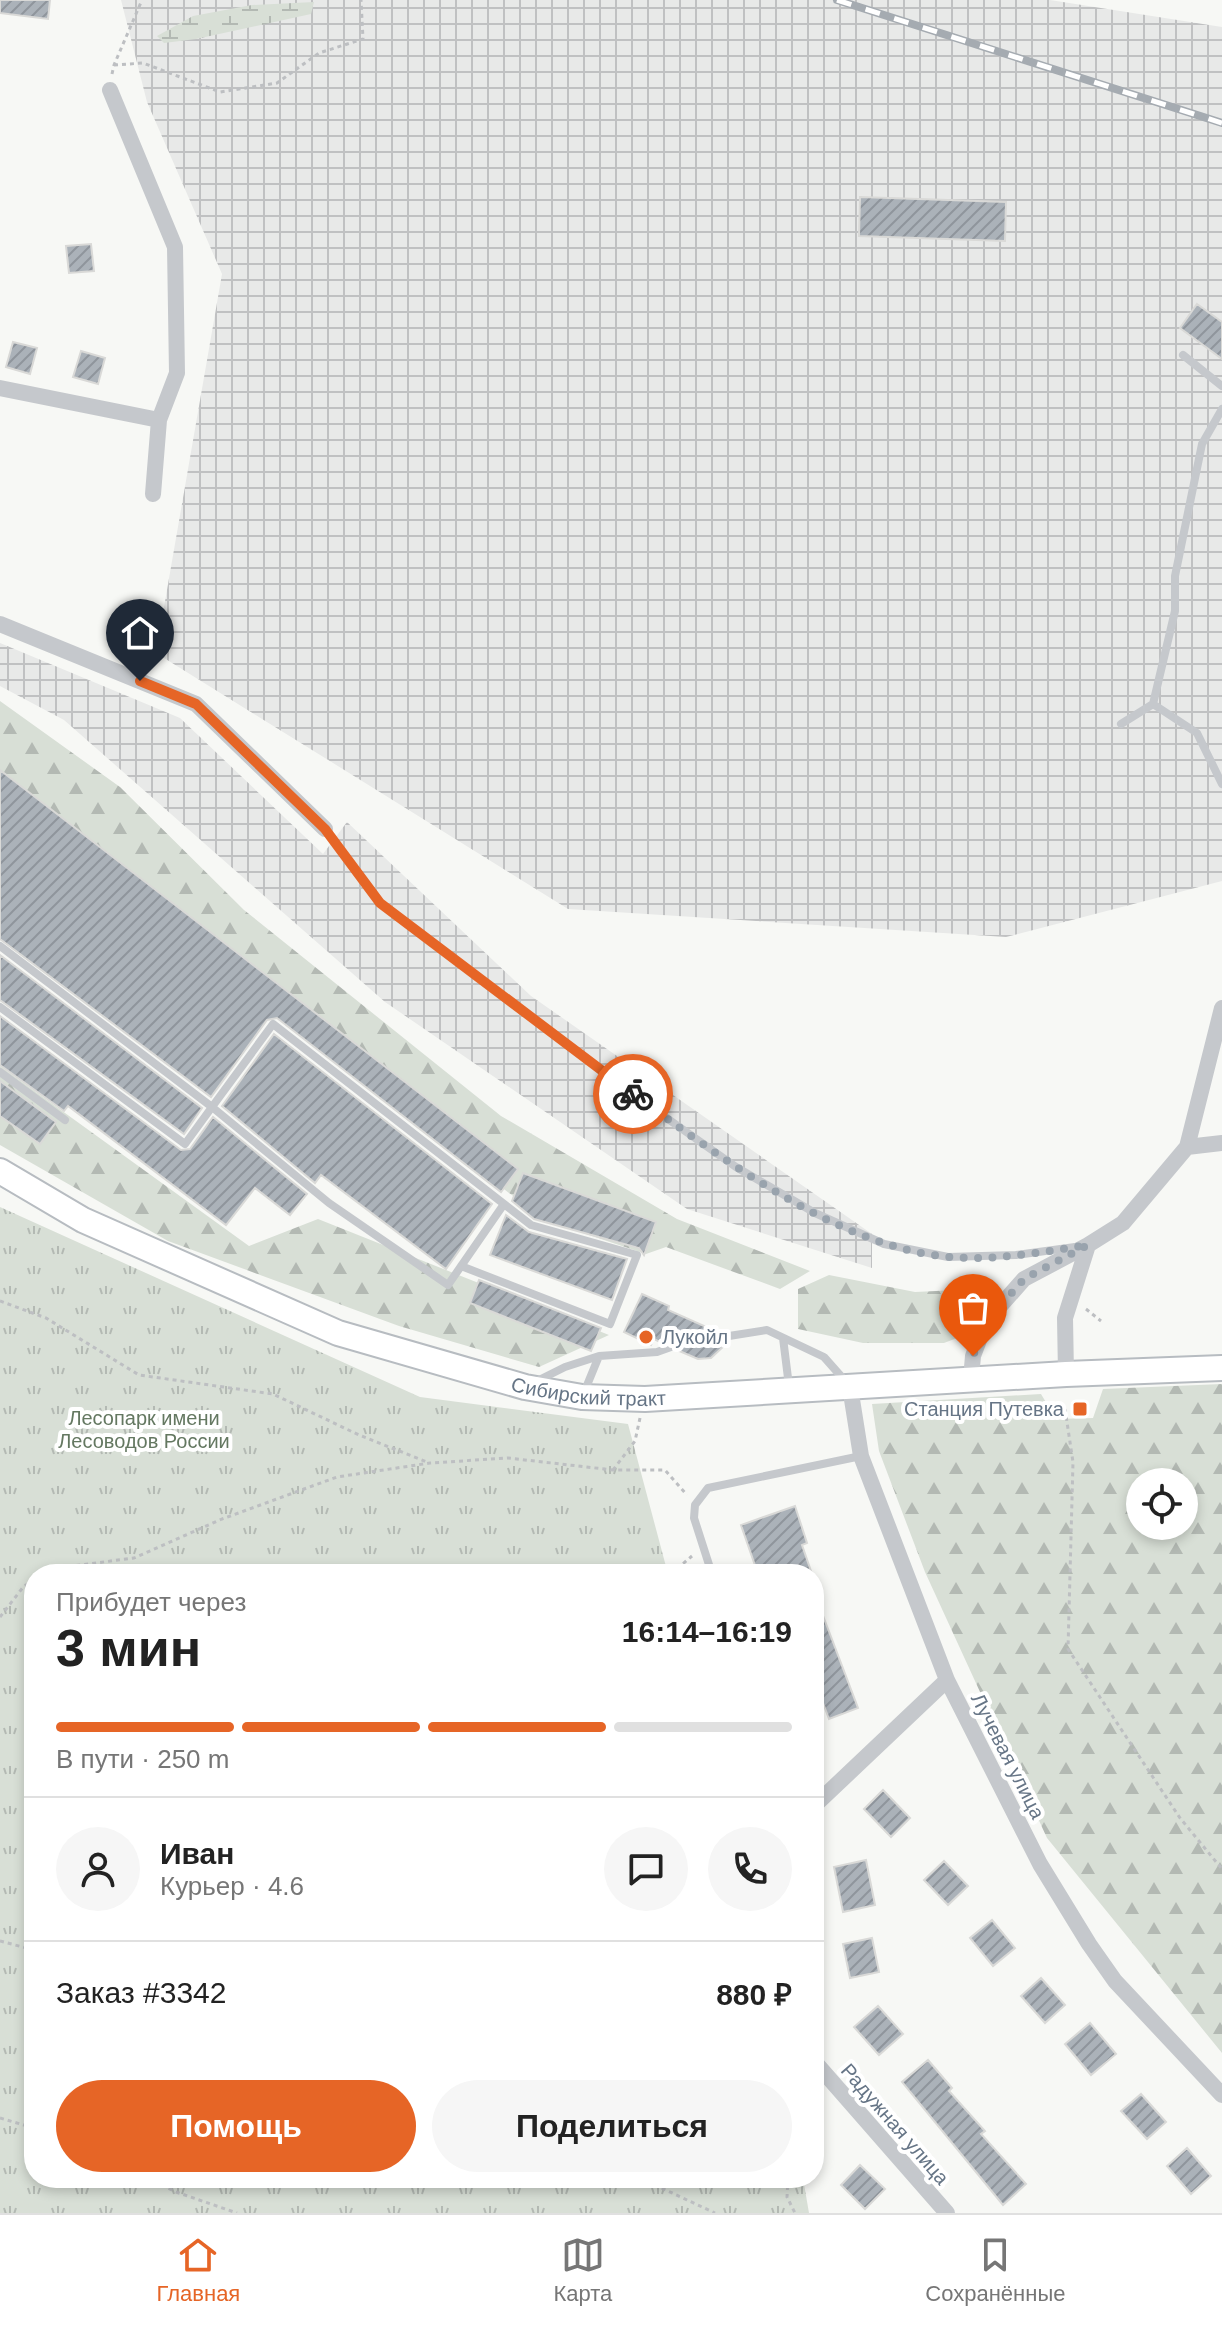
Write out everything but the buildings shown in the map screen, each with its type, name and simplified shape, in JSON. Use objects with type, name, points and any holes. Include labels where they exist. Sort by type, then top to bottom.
[{"type":"main road","name":"Сибирский тракт","points":[[0,1171],[83,1220],[338,1333],[525,1387],[582,1397],[645,1399],[971,1379],[1222,1368]]},
{"type":"street","points":[[110,90],[175,247],[177,373],[159,420],[153,494]]},
{"type":"street","points":[[0,388],[159,420]]},
{"type":"street","points":[[0,624],[196,704],[325,829]]},
{"type":"street","points":[[971,1379],[973,1356],[986,1322],[1024,1279],[1123,1223],[1187,1147],[1222,1008]]},
{"type":"street","points":[[1187,1147],[1222,1143]]},
{"type":"street","points":[[1066,1374],[1065,1318],[1088,1245]]},
{"type":"street","name":"Лучевая улица","points":[[850,1387],[861,1456],[947,1680],[1040,1864],[1115,1981],[1222,2095]]},
{"type":"street","points":[[824,1797],[947,1680]]},
{"type":"street","name":"Радужная улица","points":[[824,2072],[947,2213]]},
{"type":"lane","points":[[1183,355],[1222,386]]},
{"type":"lane","points":[[1121,724],[1153,704],[1175,611],[1175,576],[1202,444],[1222,409]]},
{"type":"lane","points":[[1153,704],[1197,733],[1222,784]]},
{"type":"lane","points":[[325,829],[380,903],[634,1095],[723,1158],[815,1213],[884,1244],[948,1257],[1016,1255],[1088,1245]]},
{"type":"lane","points":[[0,946],[212,1107],[329,1203],[448,1285],[504,1204]]},
{"type":"lane","points":[[0,1007],[185,1144],[273,1024],[531,1225],[637,1255],[610,1324],[461,1266]]},
{"type":"lane","points":[[0,1072],[65,1120]]},
{"type":"lane","points":[[729,1336],[767,1330],[824,1357],[850,1387]]},
{"type":"lane","points":[[783,1338],[790,1390]]},
{"type":"lane","points":[[525,1387],[565,1367],[599,1356],[657,1352],[671,1347]]},
{"type":"lane","points":[[582,1397],[599,1356]]},
{"type":"lane","points":[[708,1564],[694,1518],[695,1505],[708,1488],[861,1456]]},
{"type":"path","points":[[142,0],[114,65],[143,63],[220,92],[277,83],[319,53],[363,39],[361,0]]},
{"type":"path","points":[[0,1301],[46,1318],[139,1375],[273,1394],[359,1435],[430,1463]]},
{"type":"path","points":[[613,1470],[635,1441],[645,1399]]},
{"type":"path","points":[[1065,1409],[1073,1462],[1068,1649],[1180,1818],[1222,1869]]},
{"type":"path","points":[[88,1564],[134,1558],[222,1519],[337,1477],[430,1463],[508,1458],[613,1470],[665,1470],[695,1505]]},
{"type":"path","points":[[680,1564],[702,1549]]},
{"type":"path","points":[[0,1617],[24,1586]]},
{"type":"path","points":[[0,1941],[24,1947]]},
{"type":"path","points":[[0,2118],[24,2125]]},
{"type":"path","points":[[168,2188],[237,2213]]},
{"type":"path","points":[[661,2188],[715,2213]]},
{"type":"path","points":[[787,2188],[787,2197],[795,2213]]},
{"type":"shaded area","points":[[121,0],[1050,0],[1222,27],[1222,881],[1006,937],[568,909],[156,653],[222,274],[147,102]]},
{"type":"shaded area","points":[[0,643],[180,718],[323,854],[347,822],[531,996],[872,1234],[872,1268],[687,1209],[385,1002],[64,720],[0,686]]},
{"type":"green space","points":[[314,2],[311,14],[196,39],[164,43],[157,36],[193,16],[252,5]]},
{"type":"green space","points":[[0,701],[120,787],[244,910],[501,1116],[677,1219],[810,1271],[780,1289],[666,1247],[646,1254],[550,1222],[303,1033],[0,784]]},
{"type":"green space","points":[[0,1066],[249,1246],[318,1219],[609,1335],[539,1367],[399,1326],[168,1241],[0,1145]]},
{"type":"green space","name":"Лесопарк имени Лесоводов России","points":[[0,1207],[420,1397],[628,1424],[665,1564],[24,1564],[24,2188],[805,2188],[809,2213],[0,2213]]},
{"type":"green space","points":[[829,1275],[915,1292],[978,1289],[982,1301],[957,1338],[944,1343],[863,1343],[798,1329],[798,1289]]},
{"type":"green space","points":[[1222,1384],[1222,2053],[1047,1838],[925,1572],[879,1451],[872,1404],[1041,1394],[1056,1419],[1093,1418],[1103,1389]]},
{"type":"railway","points":[[837,0],[1222,123]]},
{"type":"way so far","points":[[633,1094],[736,1167],[815,1213],[884,1244],[948,1257],[1016,1255],[1088,1245],[1024,1279],[986,1322],[973,1356]]},
{"type":"place","name":"Лукойл","points":[[646,1337]]},
{"type":"place","name":"Станция Путевка","points":[[1080,1409]]},
{"type":"route","points":[[140,681],[196,704],[325,829],[380,903],[633,1094]]}]
